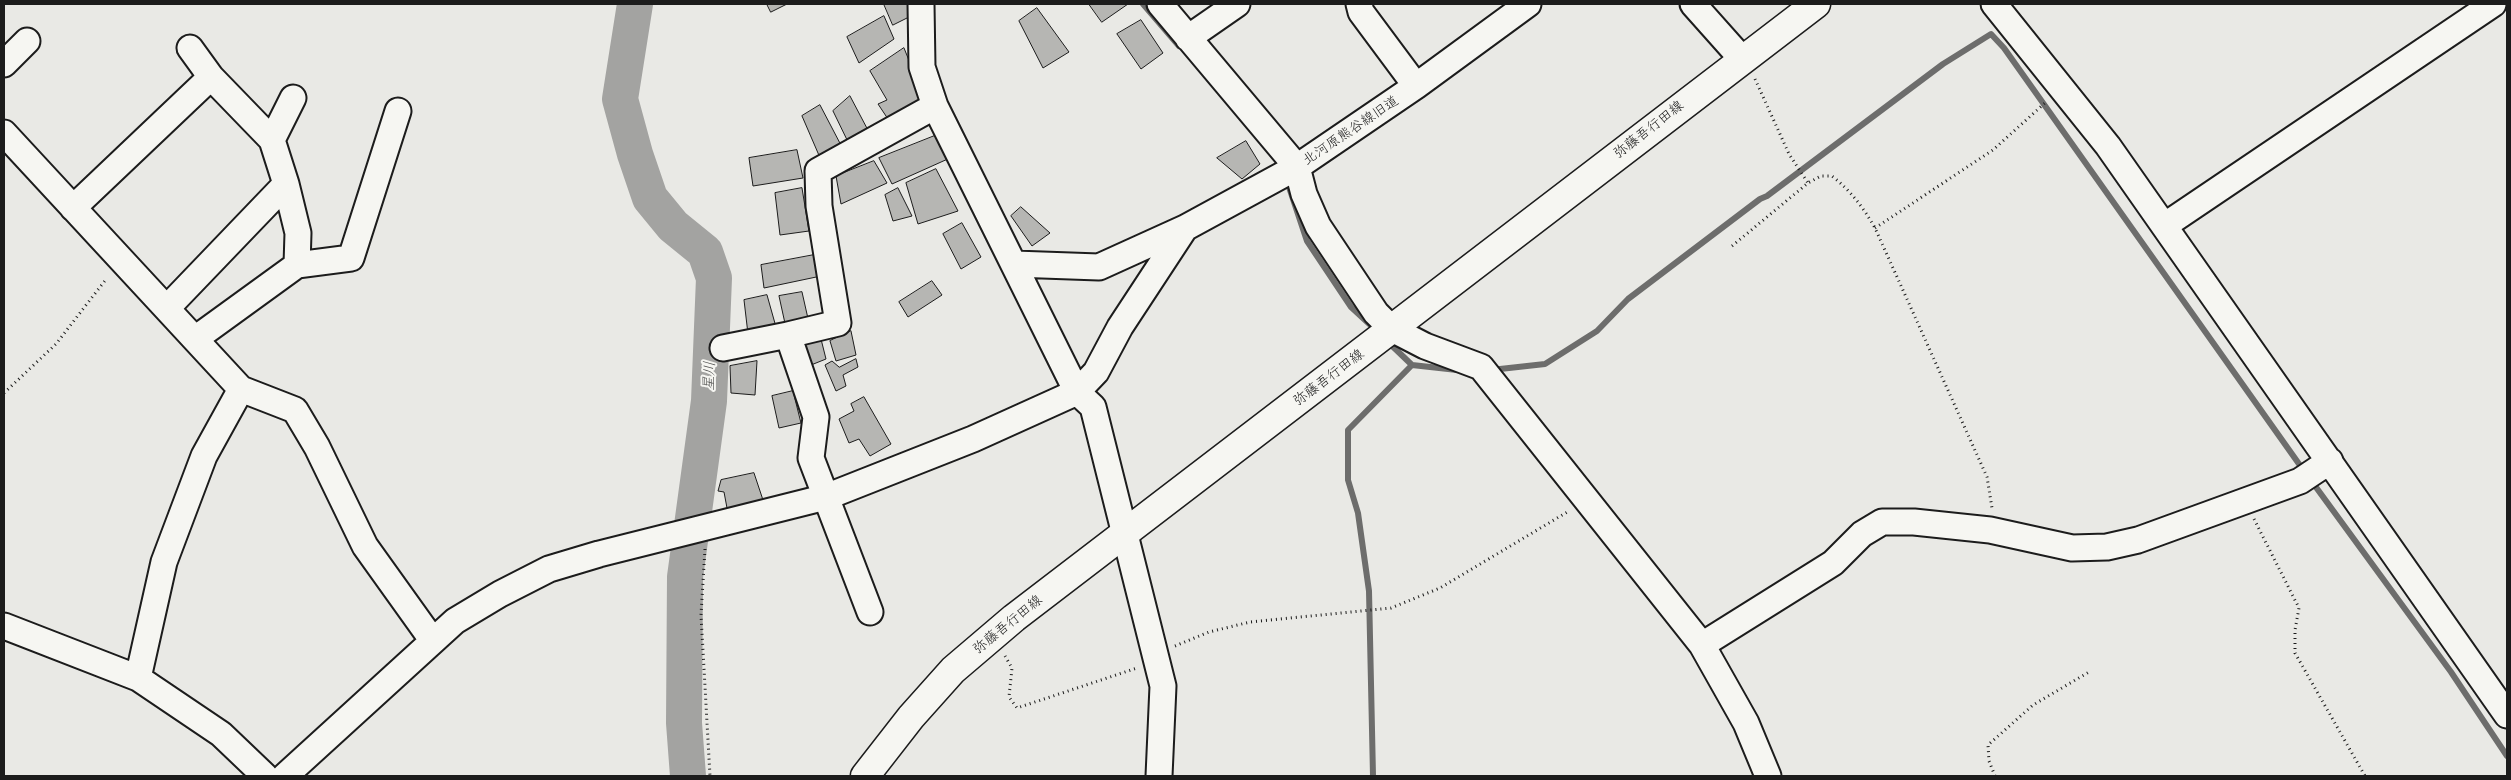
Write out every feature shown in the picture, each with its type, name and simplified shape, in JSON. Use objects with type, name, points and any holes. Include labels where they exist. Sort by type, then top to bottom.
[{"type":"main road","name":"弥藤吾行田線","points":[[865,776],[917,710],[953,670],[991,638],[1816,4]]},
{"type":"street","points":[[921,4],[922,67],[935,106],[1078,392],[1093,407],[1162,686],[1159,776]]},
{"type":"street","name":"北河原熊谷線旧道","points":[[1160,4],[1297,167],[1416,86],[1528,4]]},
{"type":"street","points":[[1188,38],[1237,4]]},
{"type":"street","points":[[1359,4],[1361,12],[1416,86]]},
{"type":"street","points":[[1693,4],[1742,59]]},
{"type":"street","points":[[1994,4],[2108,146],[2507,715]]},
{"type":"street","points":[[2164,226],[2493,4]]},
{"type":"street","points":[[4,64],[27,41]]},
{"type":"street","points":[[190,48],[211,77],[272,140],[286,184],[298,233],[297,265]]},
{"type":"street","points":[[73,208],[211,77]]},
{"type":"street","points":[[272,140],[292,98]]},
{"type":"street","points":[[723,348],[838,323],[819,206],[818,171],[935,106]]},
{"type":"street","points":[[195,339],[297,265],[351,258],[398,111]]},
{"type":"street","points":[[4,133],[241,389],[295,410],[317,447],[365,546],[433,641]]},
{"type":"street","points":[[1014,264],[1099,268],[1185,228],[1297,167],[1304,194],[1318,226],[1376,313],[1392,329],[1425,346],[1481,368],[1702,645],[1746,723],[1768,776]]},
{"type":"street","points":[[167,308],[286,184]]},
{"type":"street","points":[[285,776],[455,621],[500,594],[549,569],[660,538],[706,529],[826,497],[973,439],[1078,392],[1096,372],[1125,319],[1185,228]]},
{"type":"street","points":[[788,335],[816,417],[811,458],[870,612]]},
{"type":"street","points":[[138,678],[164,562],[204,456],[241,389]]},
{"type":"street","points":[[1702,645],[1833,563],[1862,534],[1882,522],[1914,522],[1990,530],[2072,548],[2107,547],[2138,540],[2300,481],[2330,461]]},
{"type":"street","points":[[4,626],[138,678],[221,734],[265,776]]},
{"type":"path","points":[[1742,59],[1756,80],[1789,154],[1808,182]]},
{"type":"path","points":[[1875,228],[1993,150],[2062,88]]},
{"type":"path","points":[[1732,246],[1808,182],[1821,176],[1832,176],[1860,203],[1875,228],[1987,477],[1992,509],[1990,530]]},
{"type":"path","points":[[4,394],[56,344],[121,259]]},
{"type":"path","points":[[991,638],[1012,668],[1009,697],[1017,708],[1155,658],[1209,632],[1250,622],[1390,608],[1440,588],[1587,501]]},
{"type":"path","points":[[2245,501],[2299,608],[2294,630],[2295,653],[2365,776]]},
{"type":"path","points":[[706,529],[701,615],[710,776]]},
{"type":"path","points":[[1995,776],[1989,760],[1988,745],[2033,705],[2089,672]]},
{"type":"building","points":[[767,4],[787,4],[771,12]]},
{"type":"building","points":[[884,4],[907,4],[913,15],[893,25]]},
{"type":"building","points":[[1089,4],[1128,4],[1102,22]]},
{"type":"building","points":[[1037,8],[1069,52],[1043,68],[1019,21]]},
{"type":"building","points":[[884,16],[894,39],[859,63],[847,37]]},
{"type":"building","points":[[1141,20],[1163,53],[1141,69],[1117,34]]},
{"type":"building","points":[[904,48],[927,105],[892,125],[878,104],[887,100],[870,71]]},
{"type":"building","points":[[850,96],[870,134],[850,146],[833,111]]},
{"type":"building","points":[[820,105],[843,149],[821,160],[802,116]]},
{"type":"building","points":[[937,135],[950,158],[892,184],[879,158]]},
{"type":"building","points":[[1246,141],[1260,164],[1242,179],[1217,158]]},
{"type":"building","points":[[797,150],[803,178],[753,186],[749,158]]},
{"type":"building","points":[[874,161],[887,183],[841,204],[836,176]]},
{"type":"building","points":[[936,169],[958,211],[918,224],[906,183]]},
{"type":"building","points":[[802,188],[809,231],[780,235],[775,193]]},
{"type":"building","points":[[898,188],[912,216],[893,221],[885,195]]},
{"type":"building","points":[[1021,207],[1050,233],[1032,246],[1011,216]]},
{"type":"building","points":[[962,223],[981,257],[961,269],[943,234]]},
{"type":"building","points":[[814,255],[821,276],[764,288],[761,265]]},
{"type":"building","points":[[932,281],[942,295],[908,317],[899,302]]},
{"type":"building","points":[[802,292],[809,323],[786,328],[779,296]]},
{"type":"building","points":[[767,295],[776,327],[748,334],[744,300]]},
{"type":"building","points":[[851,331],[856,355],[836,361],[830,341]]},
{"type":"building","points":[[821,339],[826,359],[806,367],[805,344]]},
{"type":"building","points":[[856,359],[858,367],[843,375],[846,386],[836,391],[825,365],[832,361],[839,367]]},
{"type":"building","points":[[757,361],[755,395],[731,393],[730,366]]},
{"type":"building","points":[[793,391],[801,423],[779,428],[772,396]]},
{"type":"building","points":[[864,397],[891,444],[870,456],[859,439],[849,443],[839,419],[854,411],[851,404]]},
{"type":"building","points":[[754,473],[764,503],[727,508],[724,492],[718,491],[721,480]]},
{"type":"waterway","name":"星川","points":[[635,4],[620,99],[635,154],[650,198],[673,226],[705,252],[714,278],[709,401],[685,577],[684,723],[688,776]]},
{"type":"waterway","points":[[1143,4],[1179,46]]},
{"type":"waterway","points":[[1491,370],[1545,364],[1597,331],[1628,299],[1760,199],[1767,196],[1943,64],[1991,34],[2004,48],[2304,471]]},
{"type":"waterway","points":[[1286,178],[1307,241],[1351,307],[1378,332]]},
{"type":"waterway","points":[[1387,341],[1412,365],[1457,370]]},
{"type":"waterway","points":[[1373,776],[1369,591],[1358,513],[1348,480],[1348,430],[1412,365]]},
{"type":"waterway","points":[[2310,479],[2451,672],[2507,756]]}]
